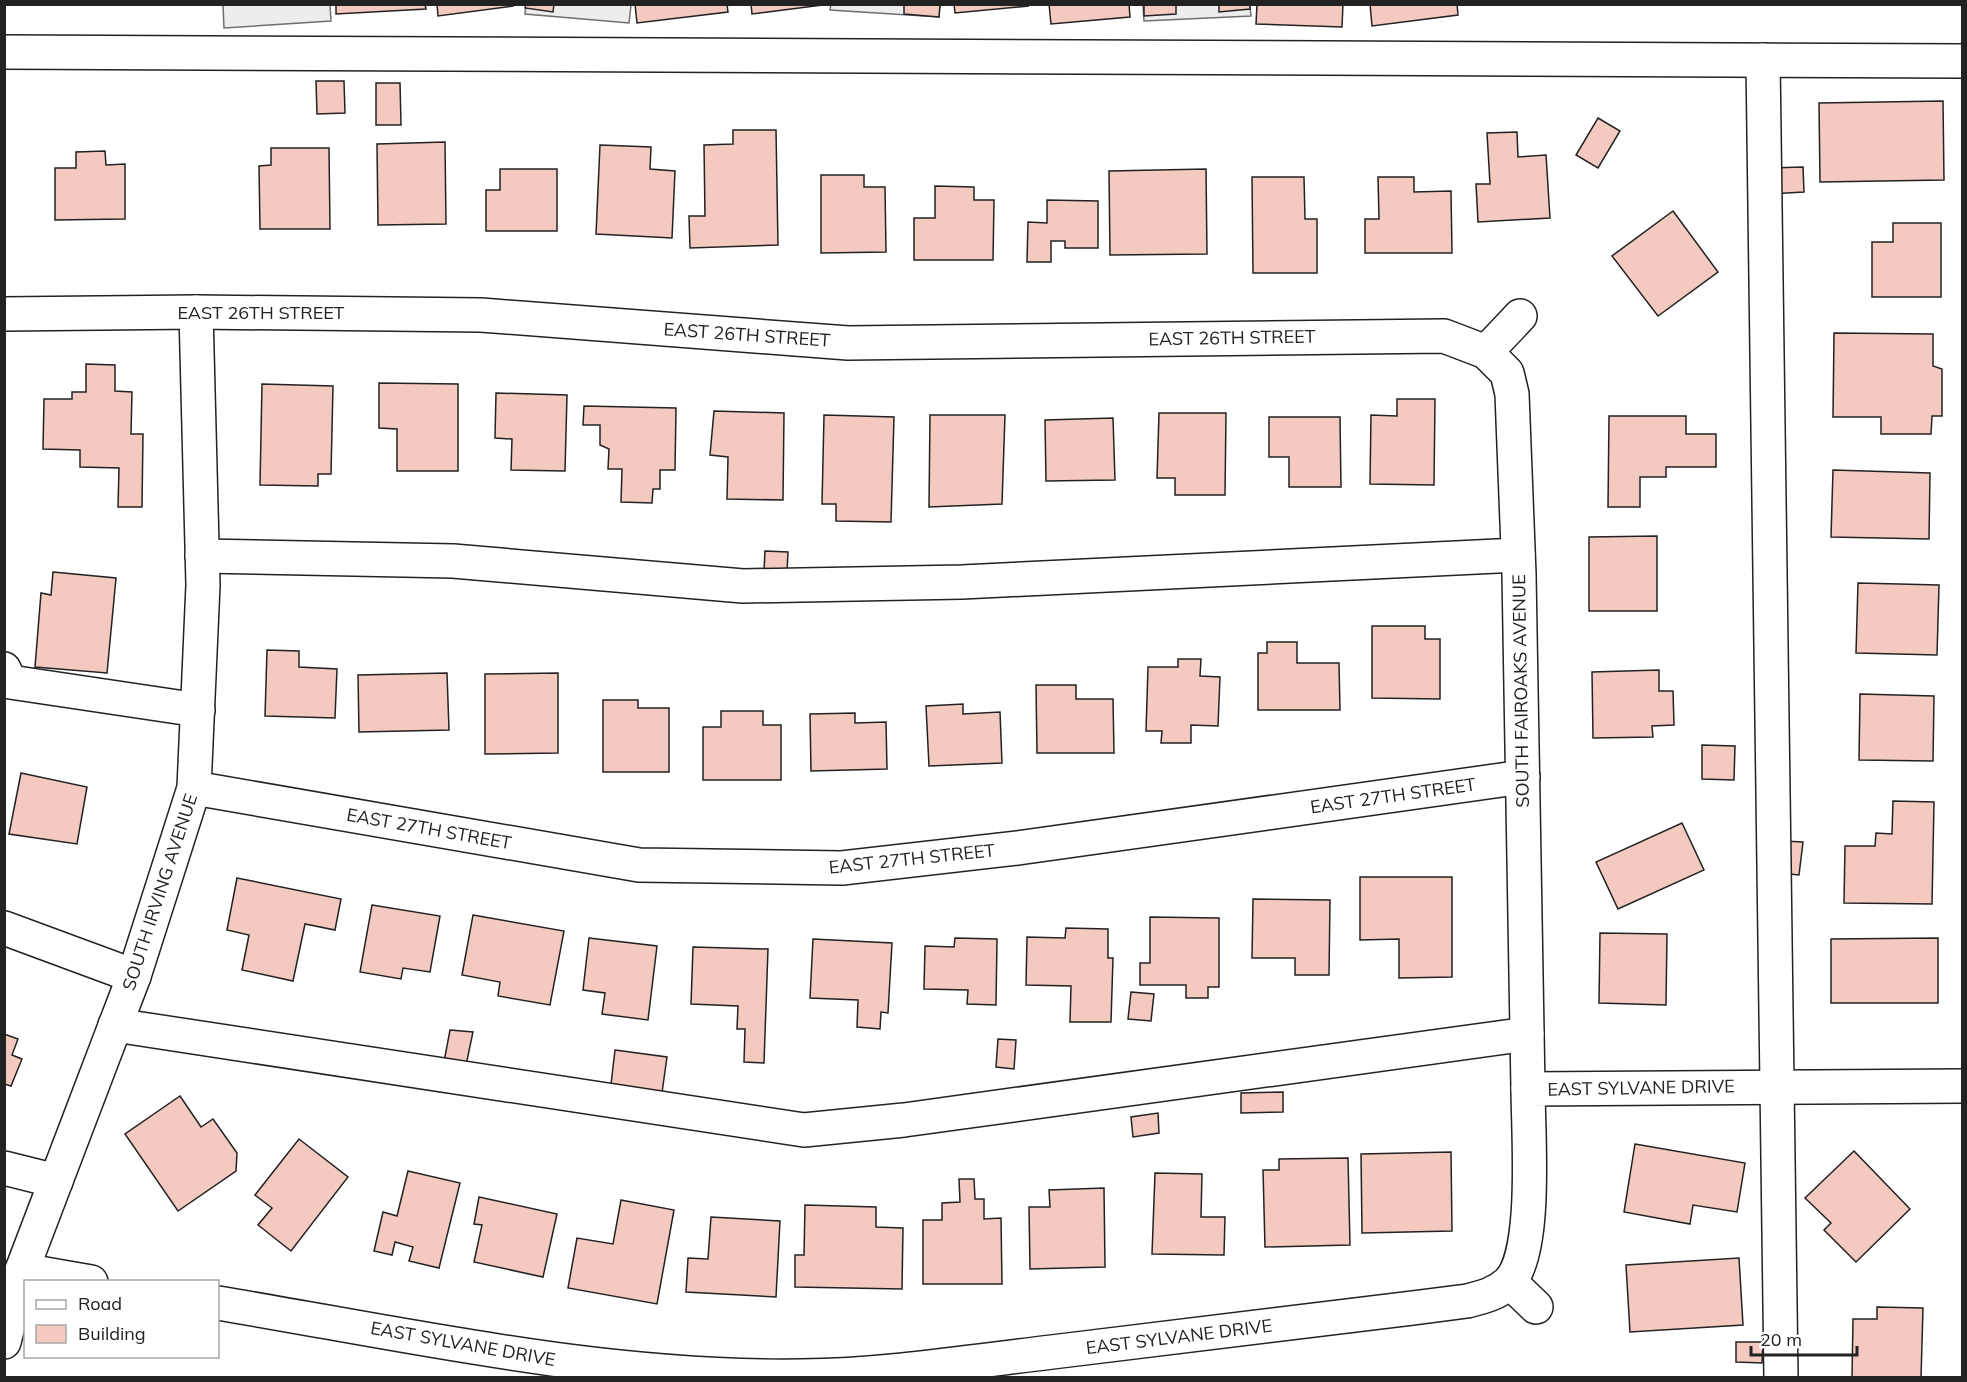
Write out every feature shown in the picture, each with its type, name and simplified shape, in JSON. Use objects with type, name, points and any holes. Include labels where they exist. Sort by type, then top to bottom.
[{"type":"street","points":[[4,52],[1962,61]]},
{"type":"street","points":[[1763,60],[1781,1377]]},
{"type":"street","name":"EAST 26TH STREET","points":[[4,314],[196,312],[481,315],[848,343],[1444,336],[1486,352]]},
{"type":"street","name":"SOUTH IRVING AVENUE","points":[[4,1342],[22,1270],[134,976],[194,788],[202,556],[196,312]]},
{"type":"street","points":[[1486,352],[1520,316]]},
{"type":"street","name":"SOUTH FAIROAKS AVENUE","points":[[1486,352],[1507,373],[1512,394],[1518,555],[1528,1089]]},
{"type":"street","points":[[202,556],[453,561],[743,586],[962,582],[1518,555]]},
{"type":"street","points":[[4,669],[10,682],[198,710]]},
{"type":"street","name":"EAST 27TH STREET","points":[[194,788],[639,865],[842,868],[1018,848],[1523,777]]},
{"type":"street","points":[[4,928],[134,976]]},
{"type":"street","points":[[115,1025],[804,1130],[904,1120],[1527,1034]]},
{"type":"street","name":"EAST SYLVANE DRIVE","points":[[219,1303],[577,1363],[688,1373],[798,1376],[889,1373],[1456,1303],[1490,1296],[1510,1282],[1521,1263],[1527,1237],[1528,1089],[1962,1086]]},
{"type":"street","points":[[4,1168],[56,1181]]},
{"type":"street","points":[[22,1270],[85,1280]]},
{"type":"street","points":[[1510,1282],[1536,1307]]},
{"type":"shaded area","points":[[831,4],[940,5],[939,17],[830,10]]},
{"type":"shaded area","points":[[223,5],[330,5],[331,21],[224,28]]},
{"type":"shaded area","points":[[526,5],[631,5],[629,23],[525,14]]},
{"type":"shaded area","points":[[1143,5],[1250,5],[1251,16],[1144,21]]},
{"type":"building","points":[[336,4],[425,4],[426,9],[336,14]]},
{"type":"building","points":[[437,4],[513,4],[513,6],[438,16]]},
{"type":"building","points":[[526,4],[554,4],[553,12],[525,8]]},
{"type":"building","points":[[635,4],[727,4],[728,12],[637,23]]},
{"type":"building","points":[[751,4],[822,4],[822,5],[752,14]]},
{"type":"building","points":[[904,4],[940,4],[939,17],[904,14]]},
{"type":"building","points":[[954,4],[1027,4],[1028,6],[955,13]]},
{"type":"building","points":[[1049,4],[1129,4],[1130,17],[1051,24]]},
{"type":"building","points":[[1144,4],[1176,4],[1176,14],[1144,16]]},
{"type":"building","points":[[1219,4],[1250,4],[1250,9],[1219,12]]},
{"type":"building","points":[[1257,4],[1343,4],[1342,27],[1256,24]]},
{"type":"building","points":[[1370,4],[1457,4],[1458,15],[1372,26]]},
{"type":"building","points":[[316,81],[344,81],[345,113],[317,114]]},
{"type":"building","points":[[376,83],[400,83],[401,125],[376,125]]},
{"type":"building","points":[[1943,101],[1944,180],[1820,182],[1819,103]]},
{"type":"building","points":[[1598,118],[1620,131],[1598,168],[1576,155]]},
{"type":"building","points":[[733,130],[776,130],[778,245],[690,248],[689,216],[705,216],[704,145],[733,144]]},
{"type":"building","points":[[1517,132],[1518,157],[1546,155],[1550,218],[1478,222],[1476,184],[1490,184],[1487,133]]},
{"type":"building","points":[[445,142],[446,224],[378,225],[377,144]]},
{"type":"building","points":[[600,145],[651,147],[650,169],[675,171],[672,238],[596,234]]},
{"type":"building","points":[[271,148],[329,148],[330,229],[260,229],[259,166],[271,165]]},
{"type":"building","points":[[105,151],[106,165],[125,164],[125,219],[55,220],[55,168],[76,168],[76,152]]},
{"type":"building","points":[[1803,167],[1804,192],[1770,194],[1769,168]]},
{"type":"building","points":[[500,169],[557,169],[557,231],[486,231],[486,190],[500,190]]},
{"type":"building","points":[[1206,169],[1207,254],[1110,255],[1109,171]]},
{"type":"building","points":[[821,175],[864,175],[864,187],[885,187],[886,252],[821,253]]},
{"type":"building","points":[[1252,177],[1304,177],[1305,219],[1317,219],[1317,273],[1253,273]]},
{"type":"building","points":[[1378,177],[1414,177],[1414,192],[1451,191],[1452,253],[1365,253],[1365,219],[1379,219]]},
{"type":"building","points":[[935,186],[974,187],[974,200],[994,200],[993,260],[914,260],[914,218],[935,218]]},
{"type":"building","points":[[1047,200],[1098,201],[1098,248],[1065,248],[1065,241],[1051,241],[1051,262],[1027,262],[1028,222],[1047,223]]},
{"type":"building","points":[[1673,211],[1718,272],[1658,316],[1612,256]]},
{"type":"building","points":[[1893,223],[1941,223],[1941,297],[1872,297],[1872,242],[1893,242]]},
{"type":"building","points":[[1834,333],[1933,334],[1933,366],[1942,369],[1942,416],[1932,416],[1931,434],[1881,434],[1881,417],[1833,417]]},
{"type":"building","points":[[86,364],[115,365],[115,391],[132,392],[131,434],[143,434],[142,507],[118,507],[119,468],[80,467],[80,450],[43,449],[44,399],[72,399],[72,392],[86,392]]},
{"type":"building","points":[[379,383],[458,384],[458,471],[397,471],[397,429],[379,428]]},
{"type":"building","points":[[262,384],[333,386],[331,474],[318,474],[318,486],[260,485]]},
{"type":"building","points":[[496,393],[567,395],[565,471],[511,470],[512,439],[495,438]]},
{"type":"building","points":[[1397,399],[1435,399],[1434,485],[1370,484],[1371,415],[1397,416]]},
{"type":"building","points":[[584,406],[676,408],[675,470],[660,470],[660,489],[653,489],[652,503],[621,502],[622,469],[608,469],[609,449],[600,445],[600,425],[583,425]]},
{"type":"building","points":[[714,411],[784,413],[783,500],[727,499],[728,457],[710,455]]},
{"type":"building","points":[[1159,413],[1226,413],[1225,495],[1175,495],[1175,478],[1157,478]]},
{"type":"building","points":[[824,415],[894,417],[891,522],[836,521],[836,504],[822,504]]},
{"type":"building","points":[[930,415],[1005,415],[1002,504],[929,507]]},
{"type":"building","points":[[1609,416],[1686,416],[1686,434],[1716,434],[1716,467],[1666,467],[1666,477],[1640,477],[1640,507],[1608,507]]},
{"type":"building","points":[[1269,417],[1340,417],[1341,487],[1289,487],[1289,457],[1269,457]]},
{"type":"building","points":[[1113,418],[1115,480],[1046,481],[1045,420]]},
{"type":"building","points":[[1833,470],[1930,473],[1929,539],[1831,537]]},
{"type":"building","points":[[1657,536],[1657,611],[1589,611],[1589,537]]},
{"type":"building","points":[[765,551],[788,552],[787,572],[764,571]]},
{"type":"building","points":[[53,572],[116,578],[107,673],[35,667],[41,593],[51,595]]},
{"type":"building","points":[[1858,583],[1939,585],[1937,655],[1856,653]]},
{"type":"building","points":[[1372,626],[1425,626],[1425,639],[1440,639],[1440,699],[1372,698]]},
{"type":"building","points":[[1267,642],[1297,642],[1297,663],[1339,663],[1340,710],[1258,710],[1258,653],[1267,653]]},
{"type":"building","points":[[267,650],[299,651],[299,667],[337,669],[335,718],[265,716]]},
{"type":"building","points":[[1178,659],[1201,659],[1200,676],[1220,677],[1218,726],[1191,725],[1191,743],[1161,743],[1162,731],[1146,731],[1148,667],[1178,667]]},
{"type":"building","points":[[1659,670],[1659,691],[1673,691],[1674,725],[1652,726],[1653,737],[1593,738],[1592,672]]},
{"type":"building","points":[[447,673],[449,730],[359,732],[358,675]]},
{"type":"building","points":[[558,673],[558,753],[485,754],[485,674]]},
{"type":"building","points":[[1036,685],[1076,685],[1076,699],[1113,699],[1114,753],[1037,753]]},
{"type":"building","points":[[1860,694],[1934,696],[1933,761],[1859,760]]},
{"type":"building","points":[[603,700],[638,700],[638,708],[669,708],[669,772],[603,772]]},
{"type":"building","points":[[963,704],[963,714],[1000,712],[1002,763],[929,766],[926,706]]},
{"type":"building","points":[[721,711],[763,711],[763,725],[781,725],[781,780],[703,780],[703,727],[721,727]]},
{"type":"building","points":[[855,713],[855,723],[886,722],[887,769],[811,771],[810,714]]},
{"type":"building","points":[[1702,745],[1735,746],[1734,780],[1702,779]]},
{"type":"building","points":[[21,773],[87,787],[77,844],[9,834]]},
{"type":"building","points":[[1893,801],[1934,802],[1932,904],[1844,903],[1845,846],[1875,846],[1876,833],[1892,834]]},
{"type":"building","points":[[1682,823],[1704,870],[1618,909],[1596,862]]},
{"type":"building","points":[[1783,841],[1803,842],[1799,875],[1780,873]]},
{"type":"building","points":[[1360,877],[1452,877],[1452,977],[1399,978],[1399,939],[1360,940]]},
{"type":"building","points":[[237,878],[341,899],[335,930],[305,924],[293,981],[242,970],[249,935],[227,930]]},
{"type":"building","points":[[1253,899],[1330,900],[1329,975],[1295,975],[1295,958],[1252,958]]},
{"type":"building","points":[[372,905],[440,916],[430,972],[403,968],[401,979],[360,972]]},
{"type":"building","points":[[473,915],[564,931],[550,1005],[498,996],[500,982],[462,975]]},
{"type":"building","points":[[1150,917],[1219,918],[1219,987],[1208,987],[1208,998],[1186,998],[1186,985],[1140,985],[1140,963],[1150,963]]},
{"type":"building","points":[[1066,928],[1108,929],[1108,958],[1113,958],[1111,1022],[1070,1022],[1071,986],[1026,985],[1027,937],[1065,938]]},
{"type":"building","points":[[1600,933],[1667,934],[1666,1005],[1599,1003]]},
{"type":"building","points":[[589,938],[657,946],[648,1020],[602,1014],[605,993],[583,990]]},
{"type":"building","points":[[955,938],[997,939],[996,1005],[967,1004],[968,990],[924,989],[925,946],[954,947]]},
{"type":"building","points":[[1938,938],[1938,1003],[1831,1003],[1831,939]]},
{"type":"building","points":[[813,939],[892,943],[888,1013],[881,1012],[880,1029],[857,1027],[858,1000],[810,998]]},
{"type":"building","points":[[693,947],[768,949],[764,1063],[744,1062],[745,1029],[737,1029],[738,1006],[691,1004]]},
{"type":"building","points":[[1131,992],[1154,994],[1151,1021],[1128,1019]]},
{"type":"building","points":[[450,1030],[473,1032],[465,1070],[443,1067]]},
{"type":"building","points":[[4,1034],[18,1039],[12,1055],[22,1059],[11,1086],[4,1084]]},
{"type":"building","points":[[998,1039],[1016,1040],[1014,1069],[996,1067]]},
{"type":"building","points":[[615,1050],[667,1057],[661,1100],[610,1093]]},
{"type":"building","points":[[1283,1092],[1283,1112],[1241,1113],[1241,1093]]},
{"type":"building","points":[[180,1096],[201,1127],[213,1119],[237,1153],[236,1171],[178,1211],[125,1134]]},
{"type":"building","points":[[1158,1113],[1159,1133],[1133,1137],[1131,1117]]},
{"type":"building","points":[[299,1139],[348,1177],[291,1251],[258,1225],[272,1208],[255,1195]]},
{"type":"building","points":[[1635,1144],[1745,1163],[1737,1212],[1693,1205],[1690,1224],[1624,1212]]},
{"type":"building","points":[[1854,1151],[1910,1209],[1856,1262],[1824,1230],[1831,1223],[1805,1198]]},
{"type":"building","points":[[1451,1152],[1452,1231],[1362,1233],[1361,1154]]},
{"type":"building","points":[[1348,1158],[1350,1245],[1265,1247],[1263,1170],[1279,1170],[1279,1159]]},
{"type":"building","points":[[408,1171],[460,1183],[439,1268],[409,1261],[413,1247],[395,1242],[392,1255],[374,1251],[383,1212],[397,1216]]},
{"type":"building","points":[[1155,1173],[1202,1174],[1201,1217],[1225,1217],[1224,1255],[1152,1254]]},
{"type":"building","points":[[959,1179],[974,1179],[975,1199],[984,1199],[984,1219],[1001,1218],[1002,1284],[923,1284],[923,1220],[942,1220],[942,1203],[960,1202]]},
{"type":"building","points":[[1104,1188],[1105,1267],[1030,1269],[1029,1207],[1050,1207],[1049,1190]]},
{"type":"building","points":[[479,1197],[557,1214],[543,1277],[474,1262],[482,1225],[474,1224]]},
{"type":"building","points":[[621,1200],[674,1210],[657,1304],[568,1288],[577,1238],[613,1244]]},
{"type":"building","points":[[805,1205],[876,1207],[876,1227],[903,1228],[902,1289],[795,1287],[795,1255],[804,1255]]},
{"type":"building","points":[[711,1217],[780,1221],[776,1297],[686,1292],[688,1258],[708,1259]]},
{"type":"building","points":[[1739,1258],[1743,1325],[1630,1332],[1626,1265]]},
{"type":"building","points":[[1877,1307],[1923,1308],[1921,1378],[1852,1378],[1853,1319],[1877,1319]]},
{"type":"building","points":[[1736,1342],[1763,1342],[1762,1363],[1736,1362]]}]
